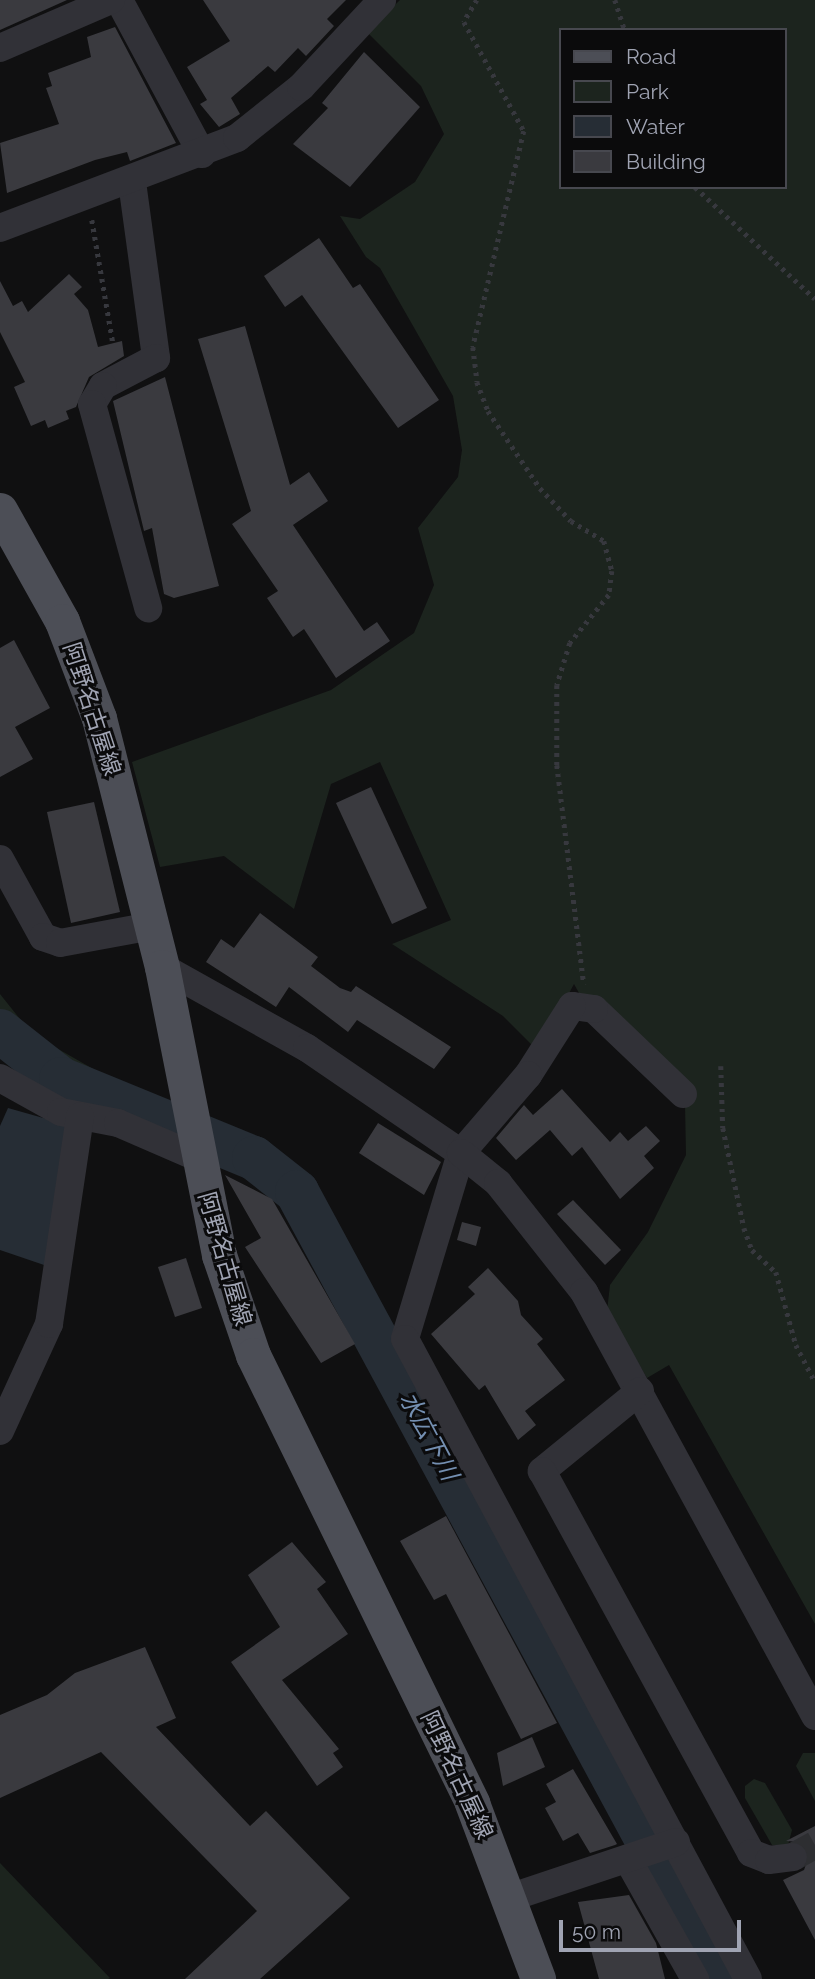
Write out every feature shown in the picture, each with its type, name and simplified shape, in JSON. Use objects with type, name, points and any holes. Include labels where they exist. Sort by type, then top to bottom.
[{"type":"main road","name":"阿野名古屋線","points":[[0,510],[62,621],[92,698],[162,967],[219,1255],[253,1355],[512,1897],[538,1979]]},
{"type":"street","points":[[0,48],[111,0]]},
{"type":"street","points":[[118,0],[202,154]]},
{"type":"street","points":[[0,228],[89,199],[202,154],[273,114],[382,0]]},
{"type":"street","points":[[132,182],[156,358],[103,386],[92,404],[148,608]]},
{"type":"street","points":[[0,859],[43,937],[60,943],[152,926]]},
{"type":"street","points":[[162,967],[307,1048],[461,1153],[498,1183],[554,1250],[640,1391],[815,1716]]},
{"type":"street","points":[[683,1094],[587,1008],[572,1006],[528,1075],[461,1153],[405,1339],[672,1844],[748,1979]]},
{"type":"street","points":[[3,1090],[80,1116],[118,1123],[197,1153]]},
{"type":"street","points":[[0,1431],[49,1324],[80,1116]]},
{"type":"street","points":[[640,1391],[542,1471],[751,1853],[769,1860],[793,1857]]},
{"type":"street","points":[[512,1897],[672,1844]]},
{"type":"street","points":[[632,1858],[695,1979]]},
{"type":"path","points":[[477,0],[464,22],[524,131],[473,347],[477,382],[488,411],[540,488],[571,521],[604,541],[612,571],[609,595],[570,643],[557,685],[556,765],[587,1008]]},
{"type":"path","points":[[615,0],[624,28]]},
{"type":"path","points":[[697,189],[815,299]]},
{"type":"path","points":[[89,199],[113,343]]},
{"type":"path","points":[[721,1066],[723,1128],[744,1228],[752,1250],[776,1272],[796,1345],[815,1382]]},
{"type":"green space","points":[[400,0],[815,0],[815,1624],[669,1365],[647,1378],[607,1311],[610,1285],[648,1232],[686,1155],[685,1104],[596,997],[579,993],[574,984],[538,1051],[503,1016],[392,944],[451,920],[380,762],[331,784],[294,909],[224,856],[160,867],[132,762],[331,690],[414,633],[434,585],[418,528],[458,477],[462,450],[453,396],[380,268],[366,257],[340,216],[360,219],[415,182],[444,134],[421,86],[367,32]]},
{"type":"green space","points":[[0,994],[32,1034],[102,1074],[171,1102],[174,1121],[94,1086],[23,1045],[0,1024]]},
{"type":"green space","points":[[803,1753],[815,1753],[815,1801],[796,1766]]},
{"type":"green space","points":[[754,1779],[765,1783],[792,1830],[788,1845],[772,1845],[745,1798],[745,1786]]},
{"type":"green space","points":[[0,1863],[110,1978],[0,1979]]},
{"type":"water","points":[[8,1108],[68,1125],[47,1266],[0,1250],[0,1126]]},
{"type":"building","points":[[0,0],[67,0],[0,30]]},
{"type":"building","points":[[203,0],[346,0],[327,19],[334,26],[306,56],[298,48],[275,72],[268,66],[231,98],[240,114],[219,127],[200,104],[207,100],[187,67],[230,41]]},
{"type":"building","points":[[115,27],[176,143],[130,161],[127,152],[95,160],[7,193],[0,143],[59,124],[46,88],[52,86],[48,73],[91,57],[87,37]]},
{"type":"building","points":[[364,52],[420,107],[350,187],[293,144],[328,108],[322,103]]},
{"type":"building","points":[[319,238],[353,288],[360,284],[439,400],[398,428],[302,295],[285,307],[264,276]]},
{"type":"building","points":[[69,274],[82,287],[74,294],[88,310],[98,347],[122,341],[124,356],[89,377],[76,407],[66,411],[69,419],[48,428],[45,420],[31,426],[14,387],[25,382],[0,332],[0,281],[13,306],[22,301],[28,312]]},
{"type":"building","points":[[245,326],[290,485],[309,472],[328,501],[293,525],[364,631],[377,622],[390,641],[336,678],[304,629],[293,637],[267,598],[278,591],[232,524],[251,511],[198,339]]},
{"type":"building","points":[[165,377],[219,586],[174,598],[164,594],[152,528],[144,531],[113,401]]},
{"type":"building","points":[[14,640],[50,708],[15,727],[33,759],[0,777],[0,648]]},
{"type":"building","points":[[371,787],[427,908],[392,924],[336,803]]},
{"type":"building","points":[[94,802],[120,912],[71,923],[47,812]]},
{"type":"building","points":[[260,913],[318,957],[311,966],[340,988],[351,992],[356,986],[451,1047],[434,1069],[357,1020],[348,1032],[289,987],[276,1007],[206,962],[221,939],[234,948]]},
{"type":"building","points":[[562,1089],[610,1142],[620,1132],[628,1141],[646,1126],[660,1141],[644,1156],[654,1168],[620,1199],[582,1147],[572,1156],[550,1130],[516,1160],[496,1138],[524,1105],[533,1115]]},
{"type":"building","points":[[378,1123],[441,1162],[424,1195],[359,1153]]},
{"type":"building","points":[[225,1175],[272,1199],[355,1344],[321,1363],[245,1247],[261,1238]]},
{"type":"building","points":[[573,1200],[621,1250],[605,1265],[557,1214]]},
{"type":"building","points":[[462,1222],[481,1227],[476,1246],[457,1240]]},
{"type":"building","points":[[186,1258],[202,1308],[175,1317],[158,1267]]},
{"type":"building","points":[[488,1268],[518,1301],[521,1315],[543,1339],[537,1344],[565,1380],[525,1411],[536,1425],[518,1440],[485,1385],[479,1390],[431,1334],[475,1294],[468,1287]]},
{"type":"building","points":[[446,1516],[557,1723],[521,1739],[446,1594],[434,1600],[400,1541]]},
{"type":"building","points":[[292,1542],[326,1582],[317,1589],[348,1634],[282,1680],[339,1749],[333,1753],[343,1767],[317,1786],[231,1662],[280,1627],[248,1575]]},
{"type":"building","points":[[145,1647],[176,1718],[156,1727],[250,1826],[266,1811],[350,1898],[260,1979],[185,1979],[257,1911],[101,1752],[0,1798],[0,1715],[47,1695],[75,1673]]},
{"type":"building","points":[[532,1737],[545,1767],[503,1786],[497,1753]]},
{"type":"building","points":[[573,1769],[617,1844],[590,1853],[578,1833],[563,1841],[545,1808],[556,1802],[546,1784]]},
{"type":"building","points":[[815,1826],[815,1940],[783,1880],[804,1870],[809,1856],[800,1842],[786,1841]]},
{"type":"building","points":[[629,1895],[656,1943],[665,1979],[599,1979],[578,1902]]},
{"type":"waterway","name":"水広下川","points":[[0,1031],[61,1079],[254,1158],[297,1192],[722,1979]]},
{"type":"tunnel","points":[[793,1857],[815,1845]]}]
